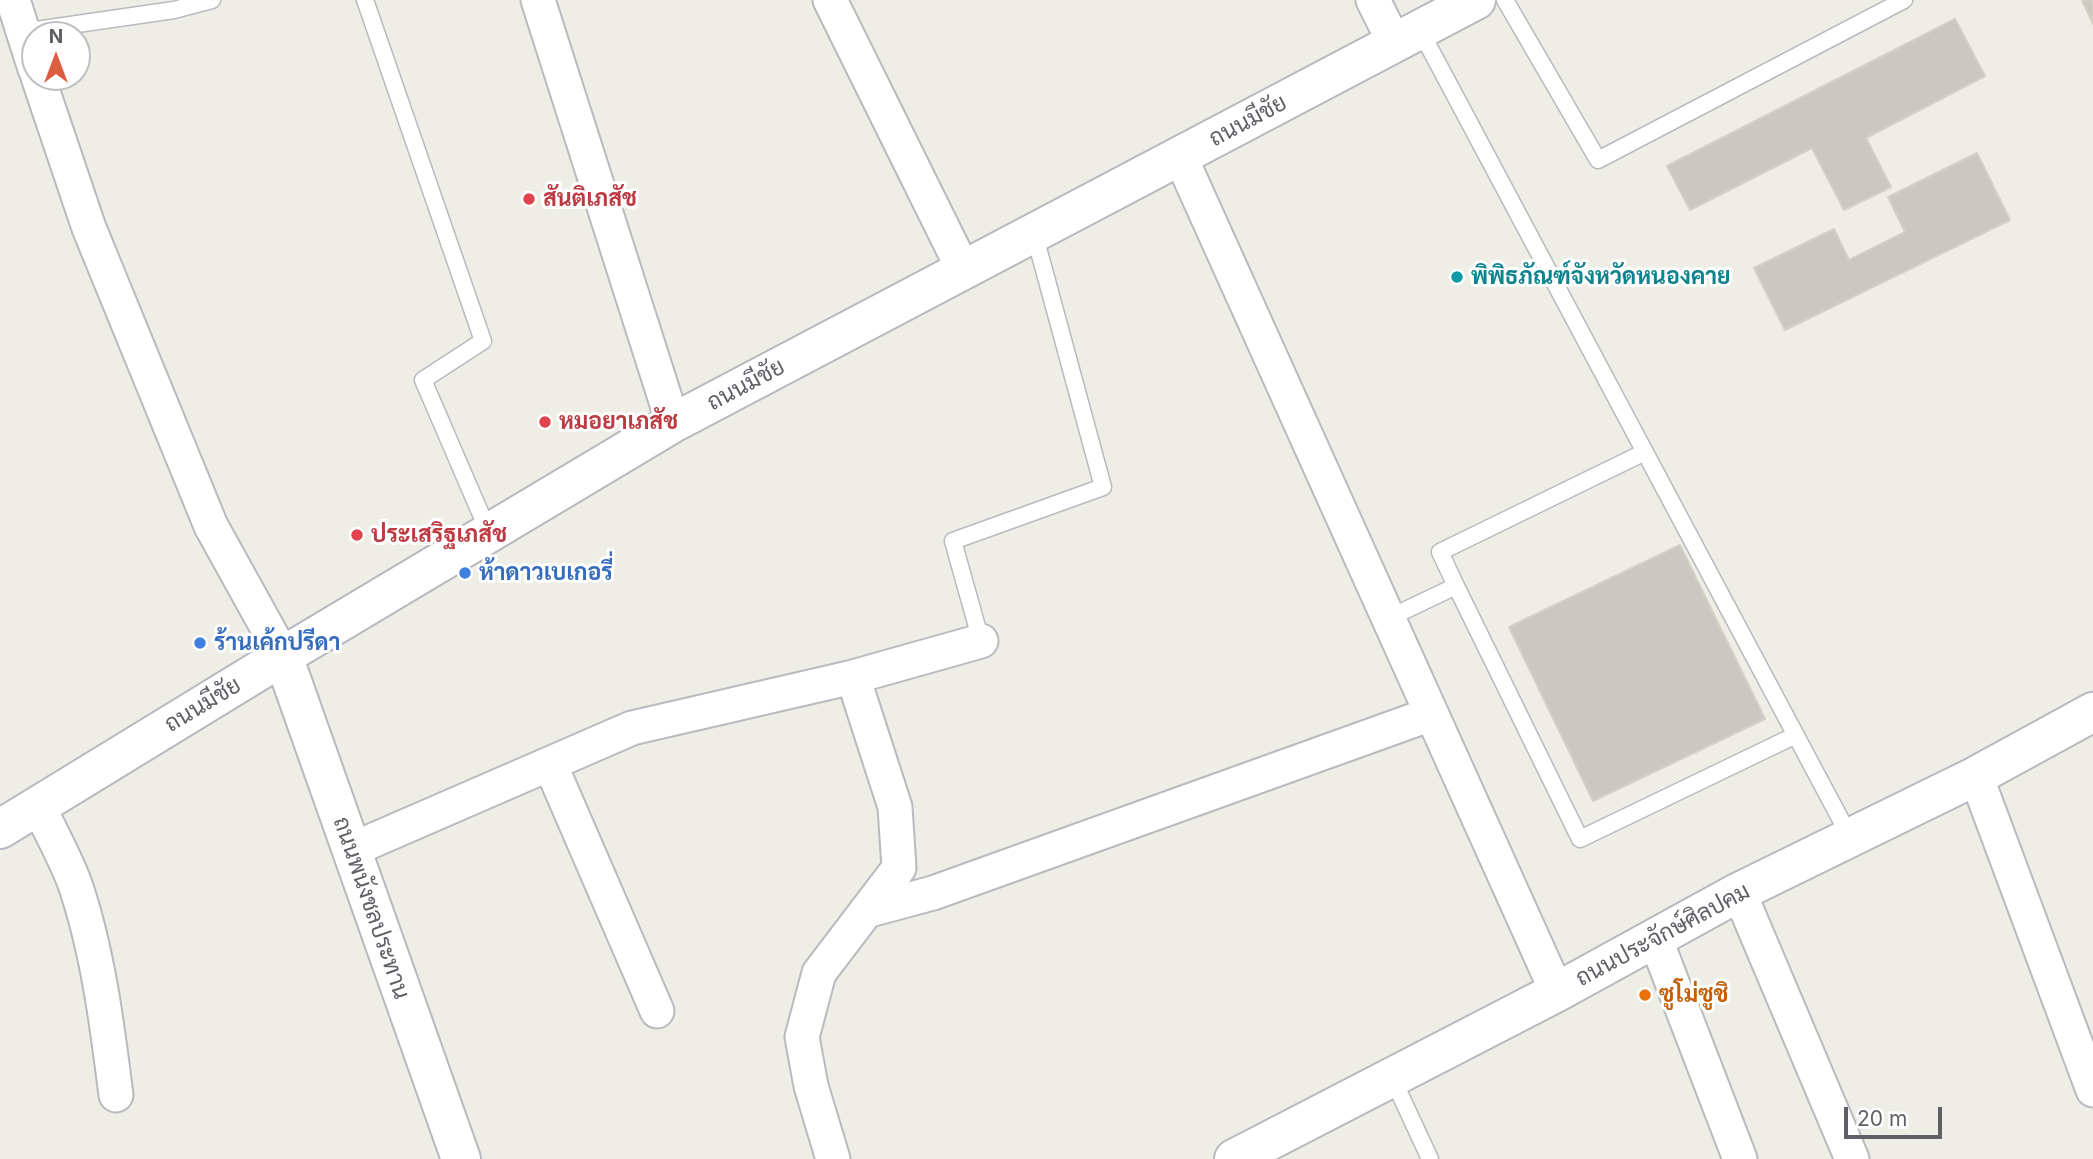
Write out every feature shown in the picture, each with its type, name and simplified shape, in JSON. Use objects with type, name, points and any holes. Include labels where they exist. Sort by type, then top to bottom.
[{"type":"street","points":[[13,0],[21,28]]},
{"type":"street","points":[[538,0],[673,423]]},
{"type":"street","points":[[830,0],[963,269]]},
{"type":"street","points":[[1373,0],[1407,36]]},
{"type":"street","name":"ถนนมีชัย","points":[[0,829],[673,423],[1476,0]]},
{"type":"street","points":[[43,91],[89,228],[211,526],[283,656]]},
{"type":"street","points":[[1181,156],[1557,992]]},
{"type":"street","points":[[351,850],[632,728],[853,677],[981,641]]},
{"type":"street","name":"ถนนพนังชลประทาน","points":[[283,656],[461,1159]]},
{"type":"street","points":[[834,1159],[811,1086],[802,1037],[819,973],[899,868],[895,807],[853,677]]},
{"type":"street","name":"ถนนประจักษ์ศิลปคม","points":[[1234,1159],[1557,992],[1739,892],[1976,776],[2093,712]]},
{"type":"street","points":[[866,911],[933,893],[1432,714]]},
{"type":"street","points":[[550,764],[657,1011]]},
{"type":"street","points":[[1976,776],[2093,1090]]},
{"type":"street","points":[[38,806],[74,882],[92,946],[116,1095]]},
{"type":"street","points":[[1739,892],[1852,1159]]},
{"type":"street","points":[[1655,938],[1740,1159]]},
{"type":"lane","points":[[91,22],[174,10],[212,0]]},
{"type":"lane","points":[[365,0],[483,341],[423,380],[489,533]]},
{"type":"lane","points":[[1505,0],[1598,160],[1904,0]]},
{"type":"lane","points":[[1407,36],[1645,452],[1850,837]]},
{"type":"lane","points":[[981,641],[953,541],[1103,487],[1034,233]]},
{"type":"lane","points":[[1645,452],[1440,552],[1580,839],[1796,735]]},
{"type":"lane","points":[[1389,618],[1456,586]]},
{"type":"lane","points":[[1392,1077],[1430,1159]]},
{"type":"building","points":[[2082,0],[2093,0],[2093,24]]},
{"type":"building","points":[[1955,19],[1985,76],[1866,138],[1891,187],[1844,210],[1812,148],[1690,210],[1667,166]]},
{"type":"building","points":[[1977,153],[2010,220],[1785,330],[1754,268],[1834,229],[1849,260],[1905,232],[1888,197]]},
{"type":"building","points":[[1680,545],[1765,719],[1593,801],[1509,627]]},
{"type":"place","name":"สันติเภสัช","points":[[529,199]]},
{"type":"place","name":"พิพิธภัณฑ์จังหวัดหนองคาย","points":[[1457,277]]},
{"type":"place","name":"หมอยาเภสัช","points":[[545,422]]},
{"type":"place","name":"ประเสริฐเภสัช","points":[[357,535]]},
{"type":"place","name":"ห้าดาวเบเกอรี่","points":[[465,573]]},
{"type":"place","name":"ร้านเค้กปรีดา","points":[[200,643]]},
{"type":"place","name":"ซูโม่ซูชิ","points":[[1645,995]]}]
